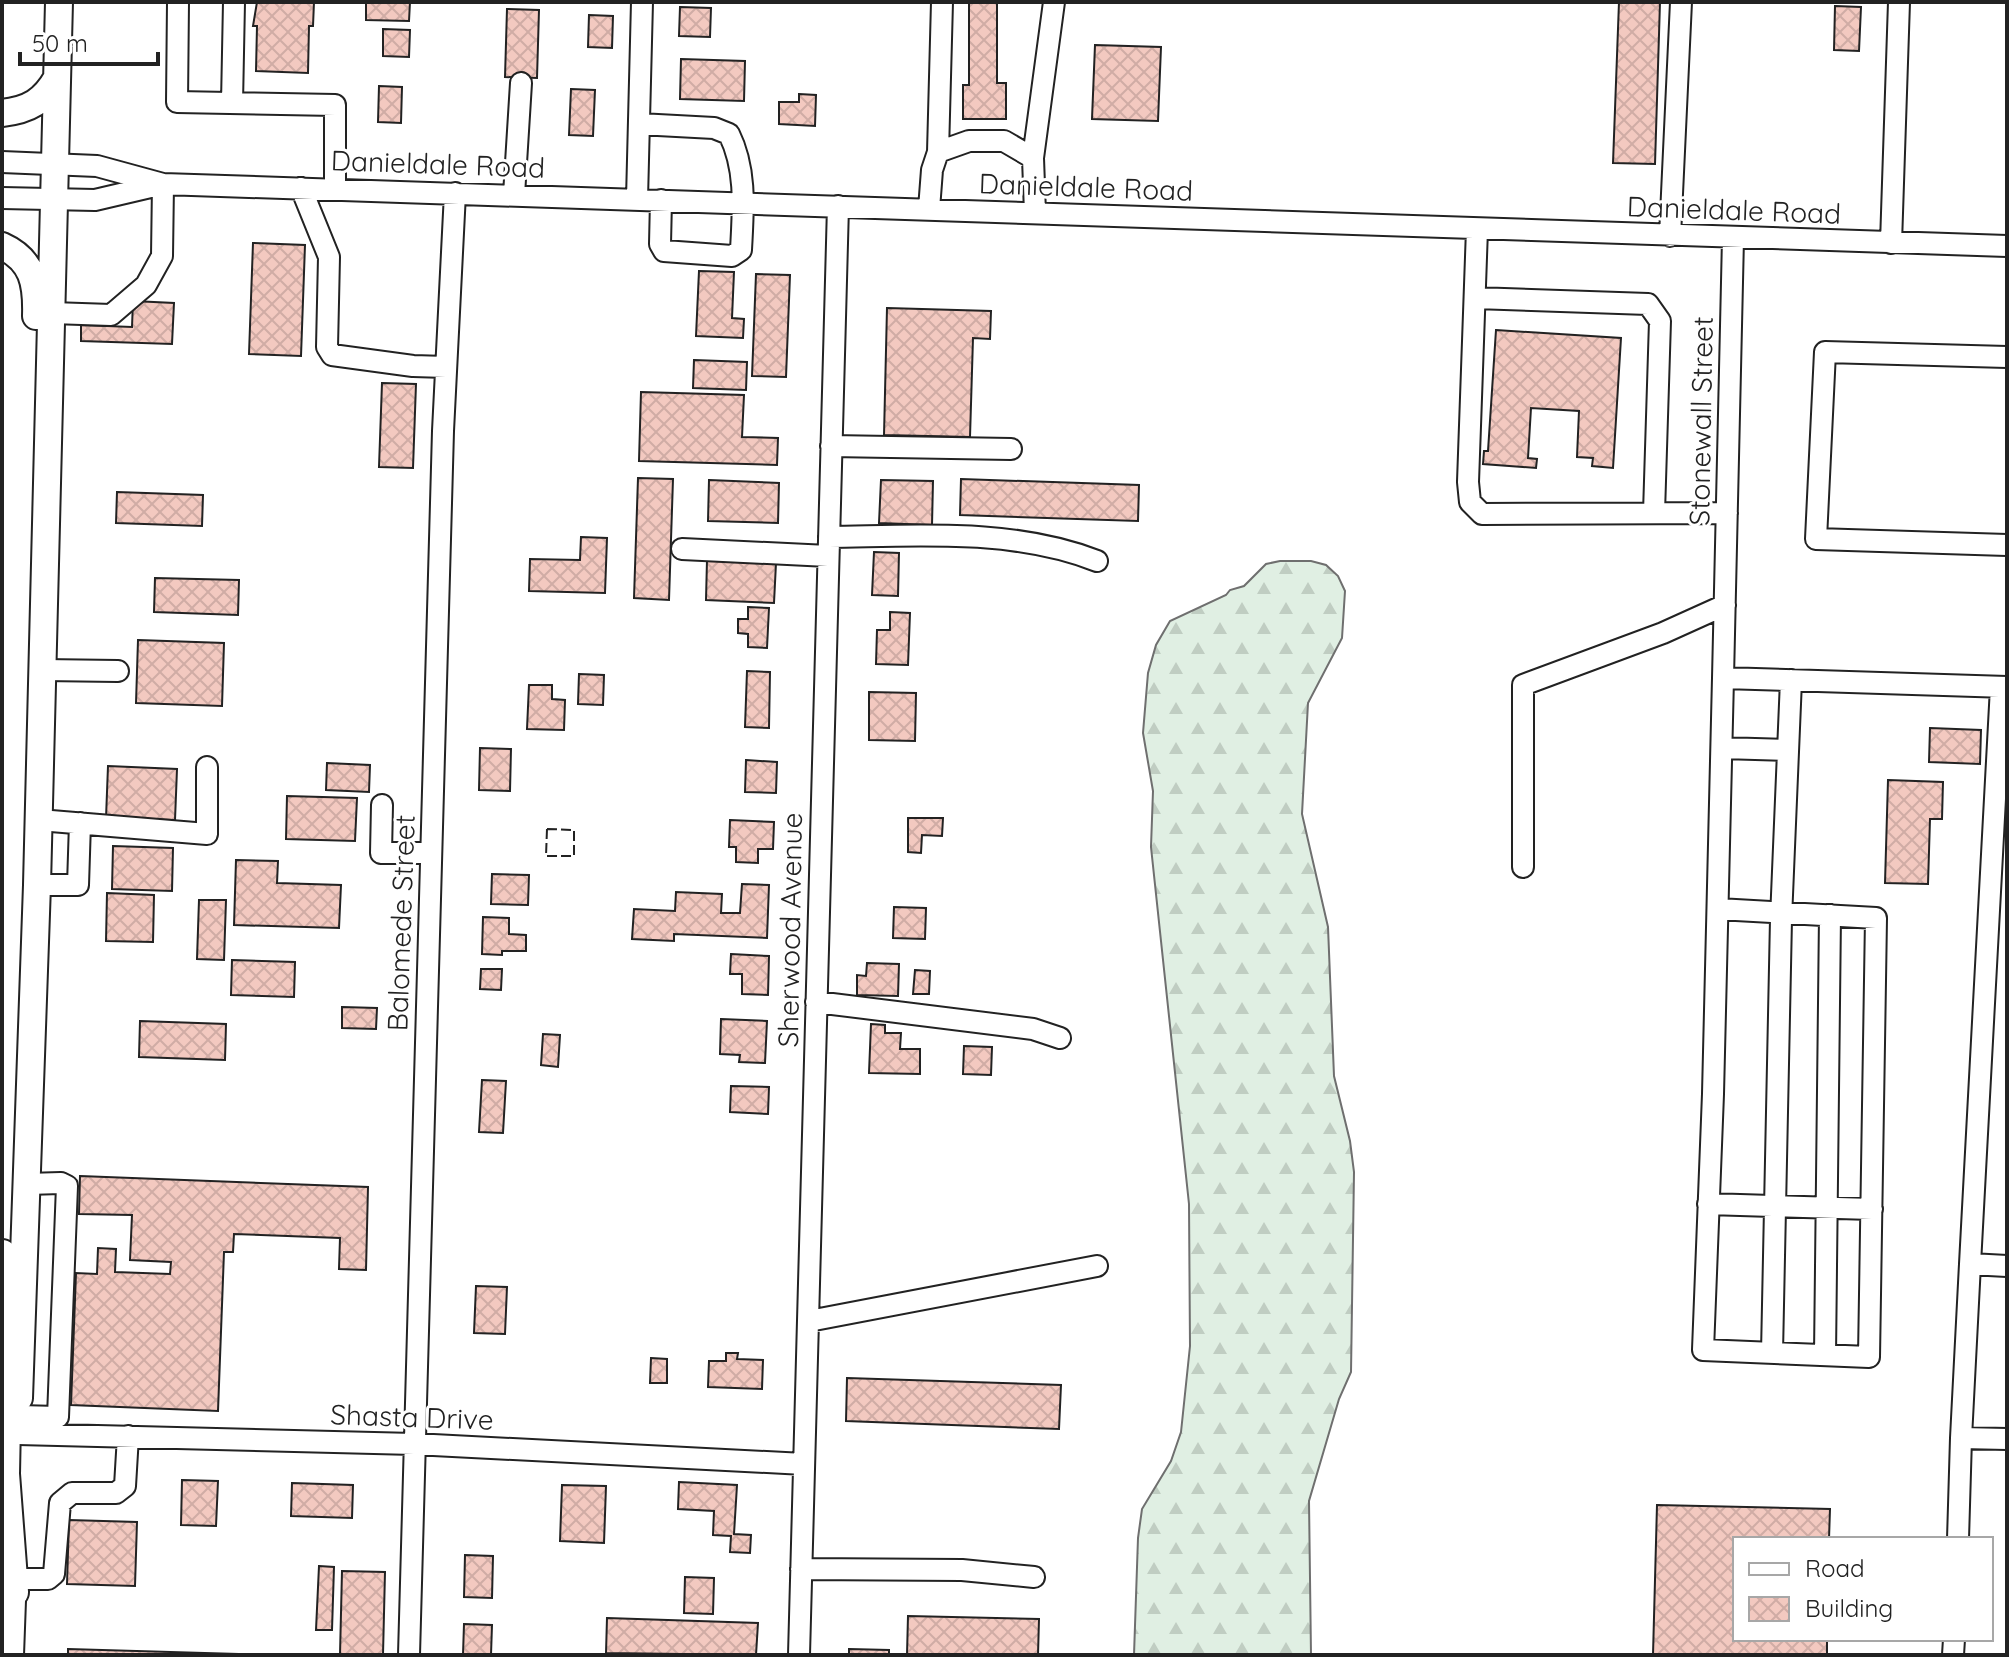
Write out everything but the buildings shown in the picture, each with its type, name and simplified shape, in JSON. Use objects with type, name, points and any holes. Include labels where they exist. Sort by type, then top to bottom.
[{"type":"highway","points":[[2,1255],[6,1371],[4,1474],[13,1586]]},
{"type":"main road","points":[[10,1655],[39,820],[59,2]]},
{"type":"main road","points":[[2,113],[23,110],[38,103],[57,78]]},
{"type":"main road","points":[[2,246],[18,253],[30,271],[35,286],[35,369],[48,499]]},
{"type":"street","points":[[178,2],[177,102],[335,105],[335,189]]},
{"type":"street","points":[[232,103],[234,2]]},
{"type":"street","points":[[637,199],[642,2]]},
{"type":"street","points":[[929,209],[932,170],[938,152],[942,2]]},
{"type":"street","points":[[1035,213],[1033,158],[1054,2]]},
{"type":"street","points":[[1670,236],[1681,2]]},
{"type":"street","points":[[1891,243],[1899,2]]},
{"type":"street","points":[[514,195],[521,83]]},
{"type":"street","points":[[639,124],[714,128],[729,134],[739,156],[743,203],[741,250],[732,256],[664,251],[660,244],[661,200]]},
{"type":"street","points":[[938,152],[969,141],[1004,141],[1033,158]]},
{"type":"street","name":"Danieldale Road","points":[[2,162],[97,166],[163,184],[2007,246]]},
{"type":"street","points":[[52,313],[111,315],[146,285],[162,256],[163,184]]},
{"type":"street","name":"Danieldale Road","points":[[2,198],[95,200],[163,184]]},
{"type":"street","points":[[301,188],[329,257],[327,347],[332,355],[413,366],[446,367]]},
{"type":"street","name":"Balomede Street","points":[[409,1655],[446,367],[455,193]]},
{"type":"street","name":"Sherwood Avenue","points":[[799,1655],[838,206]]},
{"type":"street","points":[[1477,229],[1468,482],[1470,502],[1482,514],[1727,513]]},
{"type":"street","name":"Stonewall Street","points":[[1733,238],[1718,909],[1703,1350],[1772,1353]]},
{"type":"street","points":[[1475,298],[1648,304],[1660,321],[1654,513]]},
{"type":"street","points":[[2007,357],[1825,352],[1816,539],[2007,545]]},
{"type":"street","points":[[831,446],[1011,449]]},
{"type":"street","points":[[682,549],[828,546],[968,536],[1070,550],[1097,561]]},
{"type":"street","points":[[1523,867],[1523,685],[1663,633],[1725,605]]},
{"type":"street","points":[[43,670],[118,671]]},
{"type":"street","points":[[1723,678],[2005,687],[1970,1264],[1958,1537]]},
{"type":"street","points":[[1718,909],[1781,913],[1876,918],[1869,1357],[1772,1353],[1781,913],[1791,680]]},
{"type":"street","points":[[1722,748],[1788,750]]},
{"type":"street","points":[[39,820],[207,834],[207,767]]},
{"type":"street","points":[[382,805],[381,853],[431,853]]},
{"type":"street","points":[[37,885],[78,885],[80,823]]},
{"type":"street","points":[[1825,1355],[1830,915]]},
{"type":"street","points":[[816,1002],[1033,1029],[1060,1038]]},
{"type":"street","points":[[18,1425],[58,1417],[67,1186],[61,1183],[27,1184]]},
{"type":"street","points":[[1708,1204],[1872,1209]]},
{"type":"street","points":[[1970,1264],[2007,1266]]},
{"type":"street","points":[[809,1321],[1097,1266]]},
{"type":"street","name":"Shasta Drive","points":[[18,1425],[128,1436],[414,1444],[804,1464]]},
{"type":"street","points":[[13,1586],[48,1579],[54,1574],[60,1503],[66,1496],[72,1493],[116,1493],[125,1486],[128,1436]]},
{"type":"street","points":[[1961,1438],[2007,1439]]},
{"type":"street","points":[[801,1569],[962,1570],[1034,1577]]},
{"type":"green space","points":[[1311,561],[1326,565],[1338,576],[1345,591],[1342,638],[1308,703],[1302,814],[1328,927],[1334,1076],[1350,1141],[1354,1172],[1351,1372],[1339,1399],[1309,1501],[1311,1655],[1134,1655],[1138,1538],[1142,1509],[1171,1461],[1181,1432],[1190,1346],[1189,1204],[1151,847],[1153,791],[1143,733],[1148,673],[1156,645],[1170,621],[1244,586],[1266,564]]},
{"type":"fence","points":[[547,829],[574,830],[574,856],[546,856],[547,829]]}]
